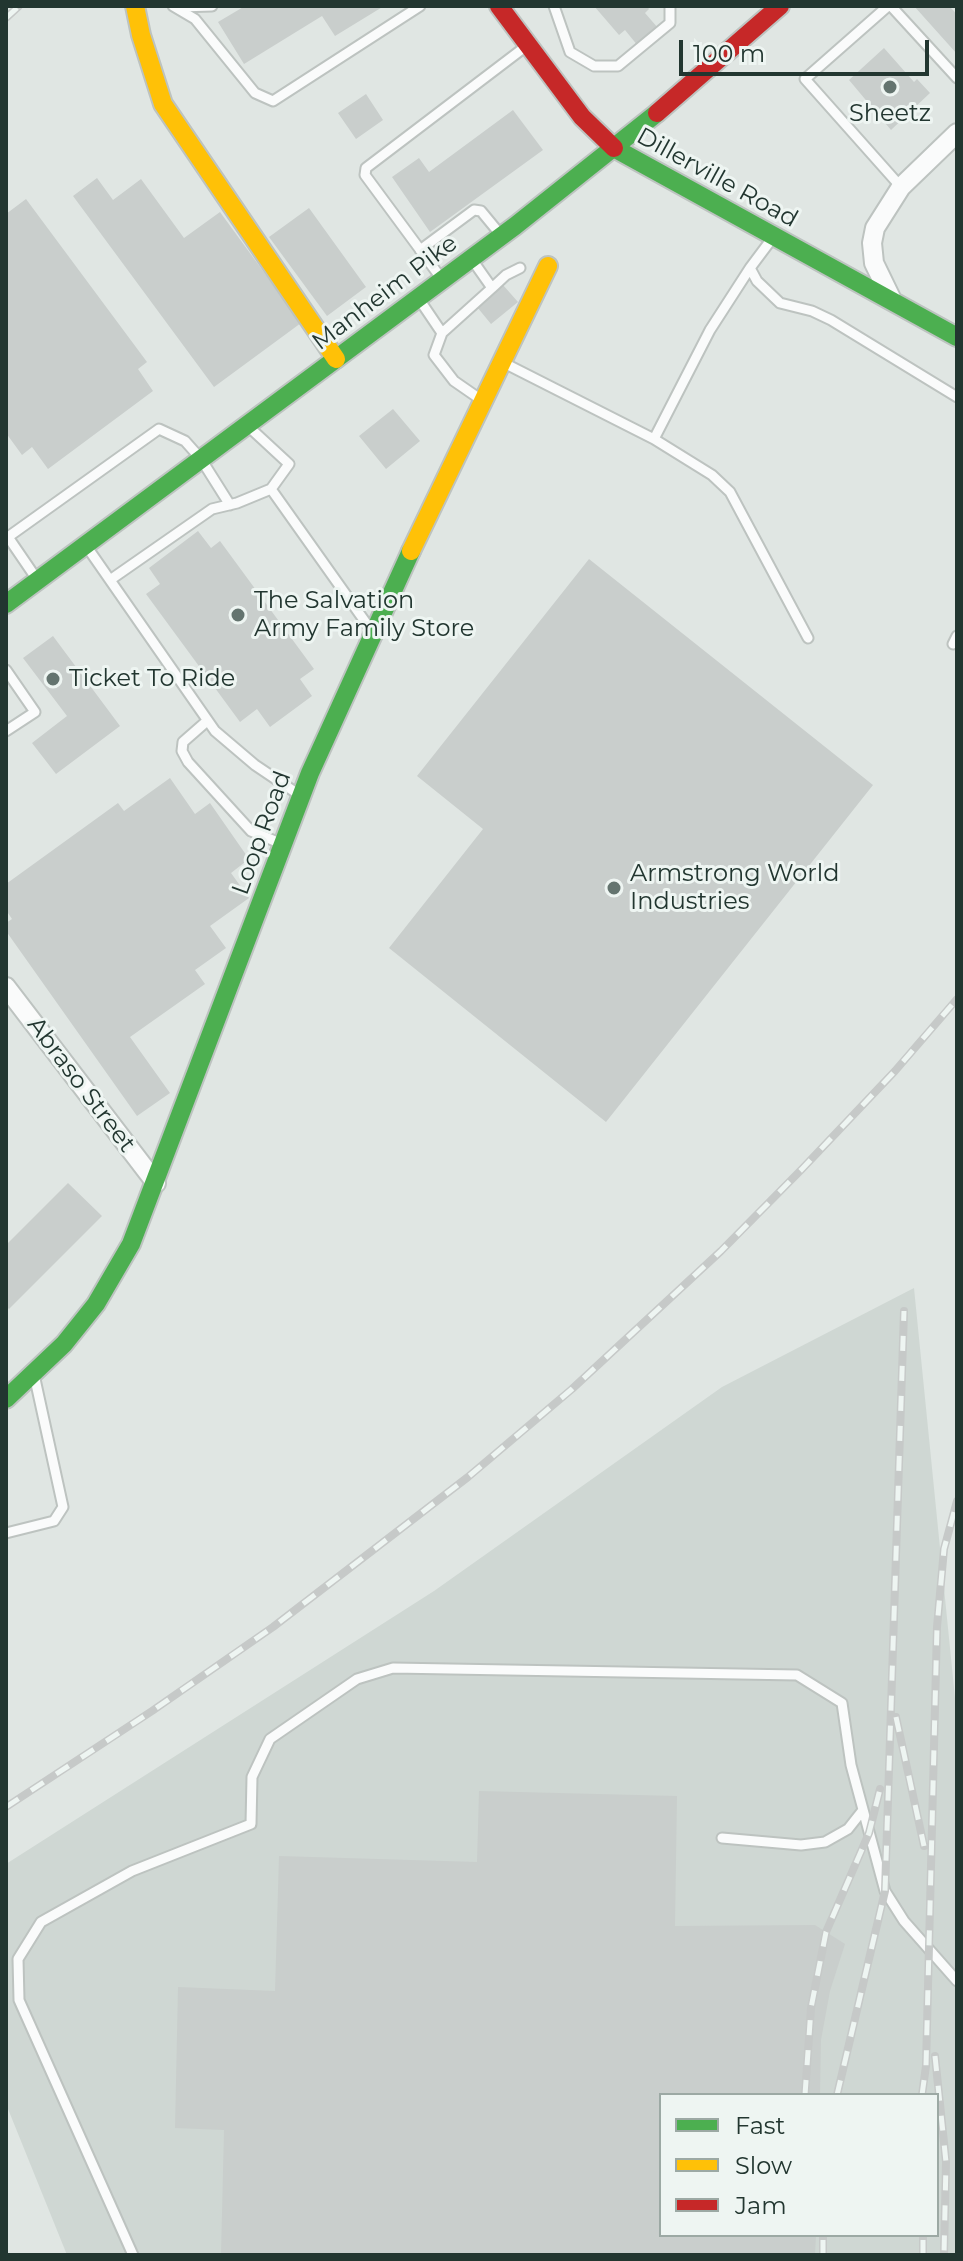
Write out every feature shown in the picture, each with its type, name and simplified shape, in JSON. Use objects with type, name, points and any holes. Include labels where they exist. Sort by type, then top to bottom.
[{"type":"street","points":[[135,6],[163,104],[336,359]]},
{"type":"street","name":"Dillerville Road","points":[[499,6],[582,117],[614,148],[957,337]]},
{"type":"street","name":"Manheim Pike","points":[[6,604],[502,236],[680,94],[780,6]]},
{"type":"street","points":[[894,303],[874,263],[873,236],[883,212],[901,187],[957,133]]},
{"type":"street","name":"Loop Road","points":[[6,1399],[64,1344],[96,1304],[131,1244],[301,796],[372,632],[548,266]]},
{"type":"street","name":"Abraso Street","points":[[6,987],[156,1183]]},
{"type":"lane","points":[[174,7],[212,6]]},
{"type":"lane","points":[[174,7],[195,19],[255,93],[273,101],[420,6]]},
{"type":"lane","points":[[554,6],[570,52],[594,66],[618,66],[670,23],[670,6]]},
{"type":"lane","points":[[901,187],[805,79],[889,6],[957,78]]},
{"type":"lane","points":[[443,280],[365,175],[366,168],[528,45]]},
{"type":"lane","points":[[420,250],[474,210],[481,211],[502,236]]},
{"type":"lane","points":[[654,439],[710,330],[773,237]]},
{"type":"lane","points":[[471,259],[492,288]]},
{"type":"lane","points":[[483,401],[454,381],[434,355],[442,333],[506,275],[520,268]]},
{"type":"lane","points":[[750,268],[757,281],[780,303],[812,311],[831,320],[957,397]]},
{"type":"lane","points":[[419,298],[442,333]]},
{"type":"lane","points":[[502,362],[654,439],[712,475],[730,492],[808,638]]},
{"type":"lane","points":[[110,580],[212,509],[271,489],[289,464],[247,425]]},
{"type":"lane","points":[[38,581],[7,535],[159,429],[185,441],[201,459],[230,505]]},
{"type":"lane","points":[[271,489],[372,632]]},
{"type":"lane","points":[[86,545],[215,731],[255,765],[301,796]]},
{"type":"lane","points":[[6,670],[35,712],[6,731]]},
{"type":"lane","points":[[207,721],[183,742],[182,751],[188,762],[251,831],[284,845]]},
{"type":"lane","points":[[6,1533],[54,1521],[63,1507],[34,1375]]},
{"type":"lane","points":[[133,2255],[19,2000],[18,1959],[41,1922],[132,1871],[251,1824],[252,1777],[270,1739],[357,1679],[393,1668],[797,1675],[842,1703],[851,1765],[885,1891],[904,1921],[957,1981]]},
{"type":"lane","points":[[722,1838],[801,1845],[825,1842],[848,1829],[863,1810]]},
{"type":"shaded area","points":[[914,1288],[957,1718],[957,2255],[67,2255],[6,2104],[6,1864],[434,1591],[722,1387]]},
{"type":"building","points":[[245,6],[384,6],[335,36],[322,16],[244,64],[218,22]]},
{"type":"building","points":[[594,6],[647,6],[649,9],[645,13],[658,28],[638,46],[625,30],[619,35]]},
{"type":"building","name":"Sheetz","points":[[914,6],[949,6],[954,11],[957,16],[957,54]]},
{"type":"building","name":"Sheetz","points":[[884,48],[914,82],[917,79],[930,93],[891,130],[849,80]]},
{"type":"building","points":[[366,94],[383,120],[356,139],[338,113]]},
{"type":"building","points":[[513,110],[543,150],[430,232],[392,177],[419,158],[429,172]]},
{"type":"building","points":[[97,178],[113,200],[141,179],[184,238],[220,212],[301,323],[214,387],[73,196]]},
{"type":"building","points":[[26,199],[147,362],[138,369],[153,391],[48,469],[32,447],[22,455],[6,433],[6,214]]},
{"type":"building","points":[[309,208],[366,287],[327,316],[269,237]]},
{"type":"building","points":[[503,285],[518,302],[491,324],[477,307]]},
{"type":"building","points":[[393,409],[420,441],[386,469],[359,436]]},
{"type":"building","points":[[198,531],[211,548],[220,541],[314,669],[300,679],[312,696],[270,727],[257,709],[240,722],[146,594],[160,584],[149,568]]},
{"type":"building","name":"Armstrong World Industries","points":[[589,559],[873,785],[606,1122],[389,948],[483,829],[417,776]]},
{"type":"building","points":[[53,636],[120,726],[56,774],[32,743],[67,716],[23,658]]},
{"type":"building","points":[[170,778],[195,814],[210,803],[249,859],[231,873],[249,898],[210,926],[226,948],[195,970],[205,984],[130,1037],[170,1093],[137,1116],[6,931],[6,923],[12,919],[6,910],[6,884],[118,803],[124,811]]},
{"type":"building","points":[[68,1183],[102,1216],[9,1309],[6,1306],[6,1245]]},
{"type":"building","points":[[479,1791],[677,1796],[675,1926],[815,1925],[845,1944],[830,1991],[821,2040],[820,2093],[659,2093],[659,2237],[816,2237],[815,2255],[221,2255],[224,2130],[175,2128],[178,1987],[275,1991],[279,1856],[477,1862]]},
{"type":"railway","points":[[6,18],[19,6]]},
{"type":"railway","points":[[6,1807],[273,1627],[468,1477],[572,1389],[721,1251],[802,1169],[895,1071],[957,999]]},
{"type":"railway","points":[[837,2093],[885,1891],[904,1311]]},
{"type":"railway","points":[[922,2093],[926,2066],[937,1627],[944,1549],[957,1501]]},
{"type":"railway","points":[[896,1717],[924,1846]]},
{"type":"railway","points":[[805,2093],[811,2008],[826,1932],[869,1833],[880,1789]]},
{"type":"railway","points":[[935,2056],[939,2093]]},
{"type":"railway","points":[[939,2095],[946,2162],[944,2255]]},
{"type":"railway","points":[[823,2237],[823,2255]]},
{"type":"railway","points":[[923,2237],[923,2255]]},
{"type":"traffic: fast","points":[[6,604],[515,226],[657,113]]},
{"type":"traffic: fast","points":[[614,148],[957,337]]},
{"type":"traffic: fast","points":[[6,1399],[64,1344],[96,1304],[131,1244],[310,773],[411,551]]},
{"type":"traffic: slow","points":[[135,6],[163,104],[336,359]]},
{"type":"traffic: slow","points":[[411,551],[548,266]]},
{"type":"traffic: jam","points":[[499,6],[582,117],[614,148]]},
{"type":"traffic: jam","points":[[657,113],[780,6]]},
{"type":"place","name":"Sheetz","points":[[890,87]]},
{"type":"place","name":"The Salvation Army Family Store","points":[[238,615]]},
{"type":"place","name":"Ticket To Ride","points":[[53,679]]},
{"type":"place","name":"Armstrong World Industries","points":[[614,888]]}]
